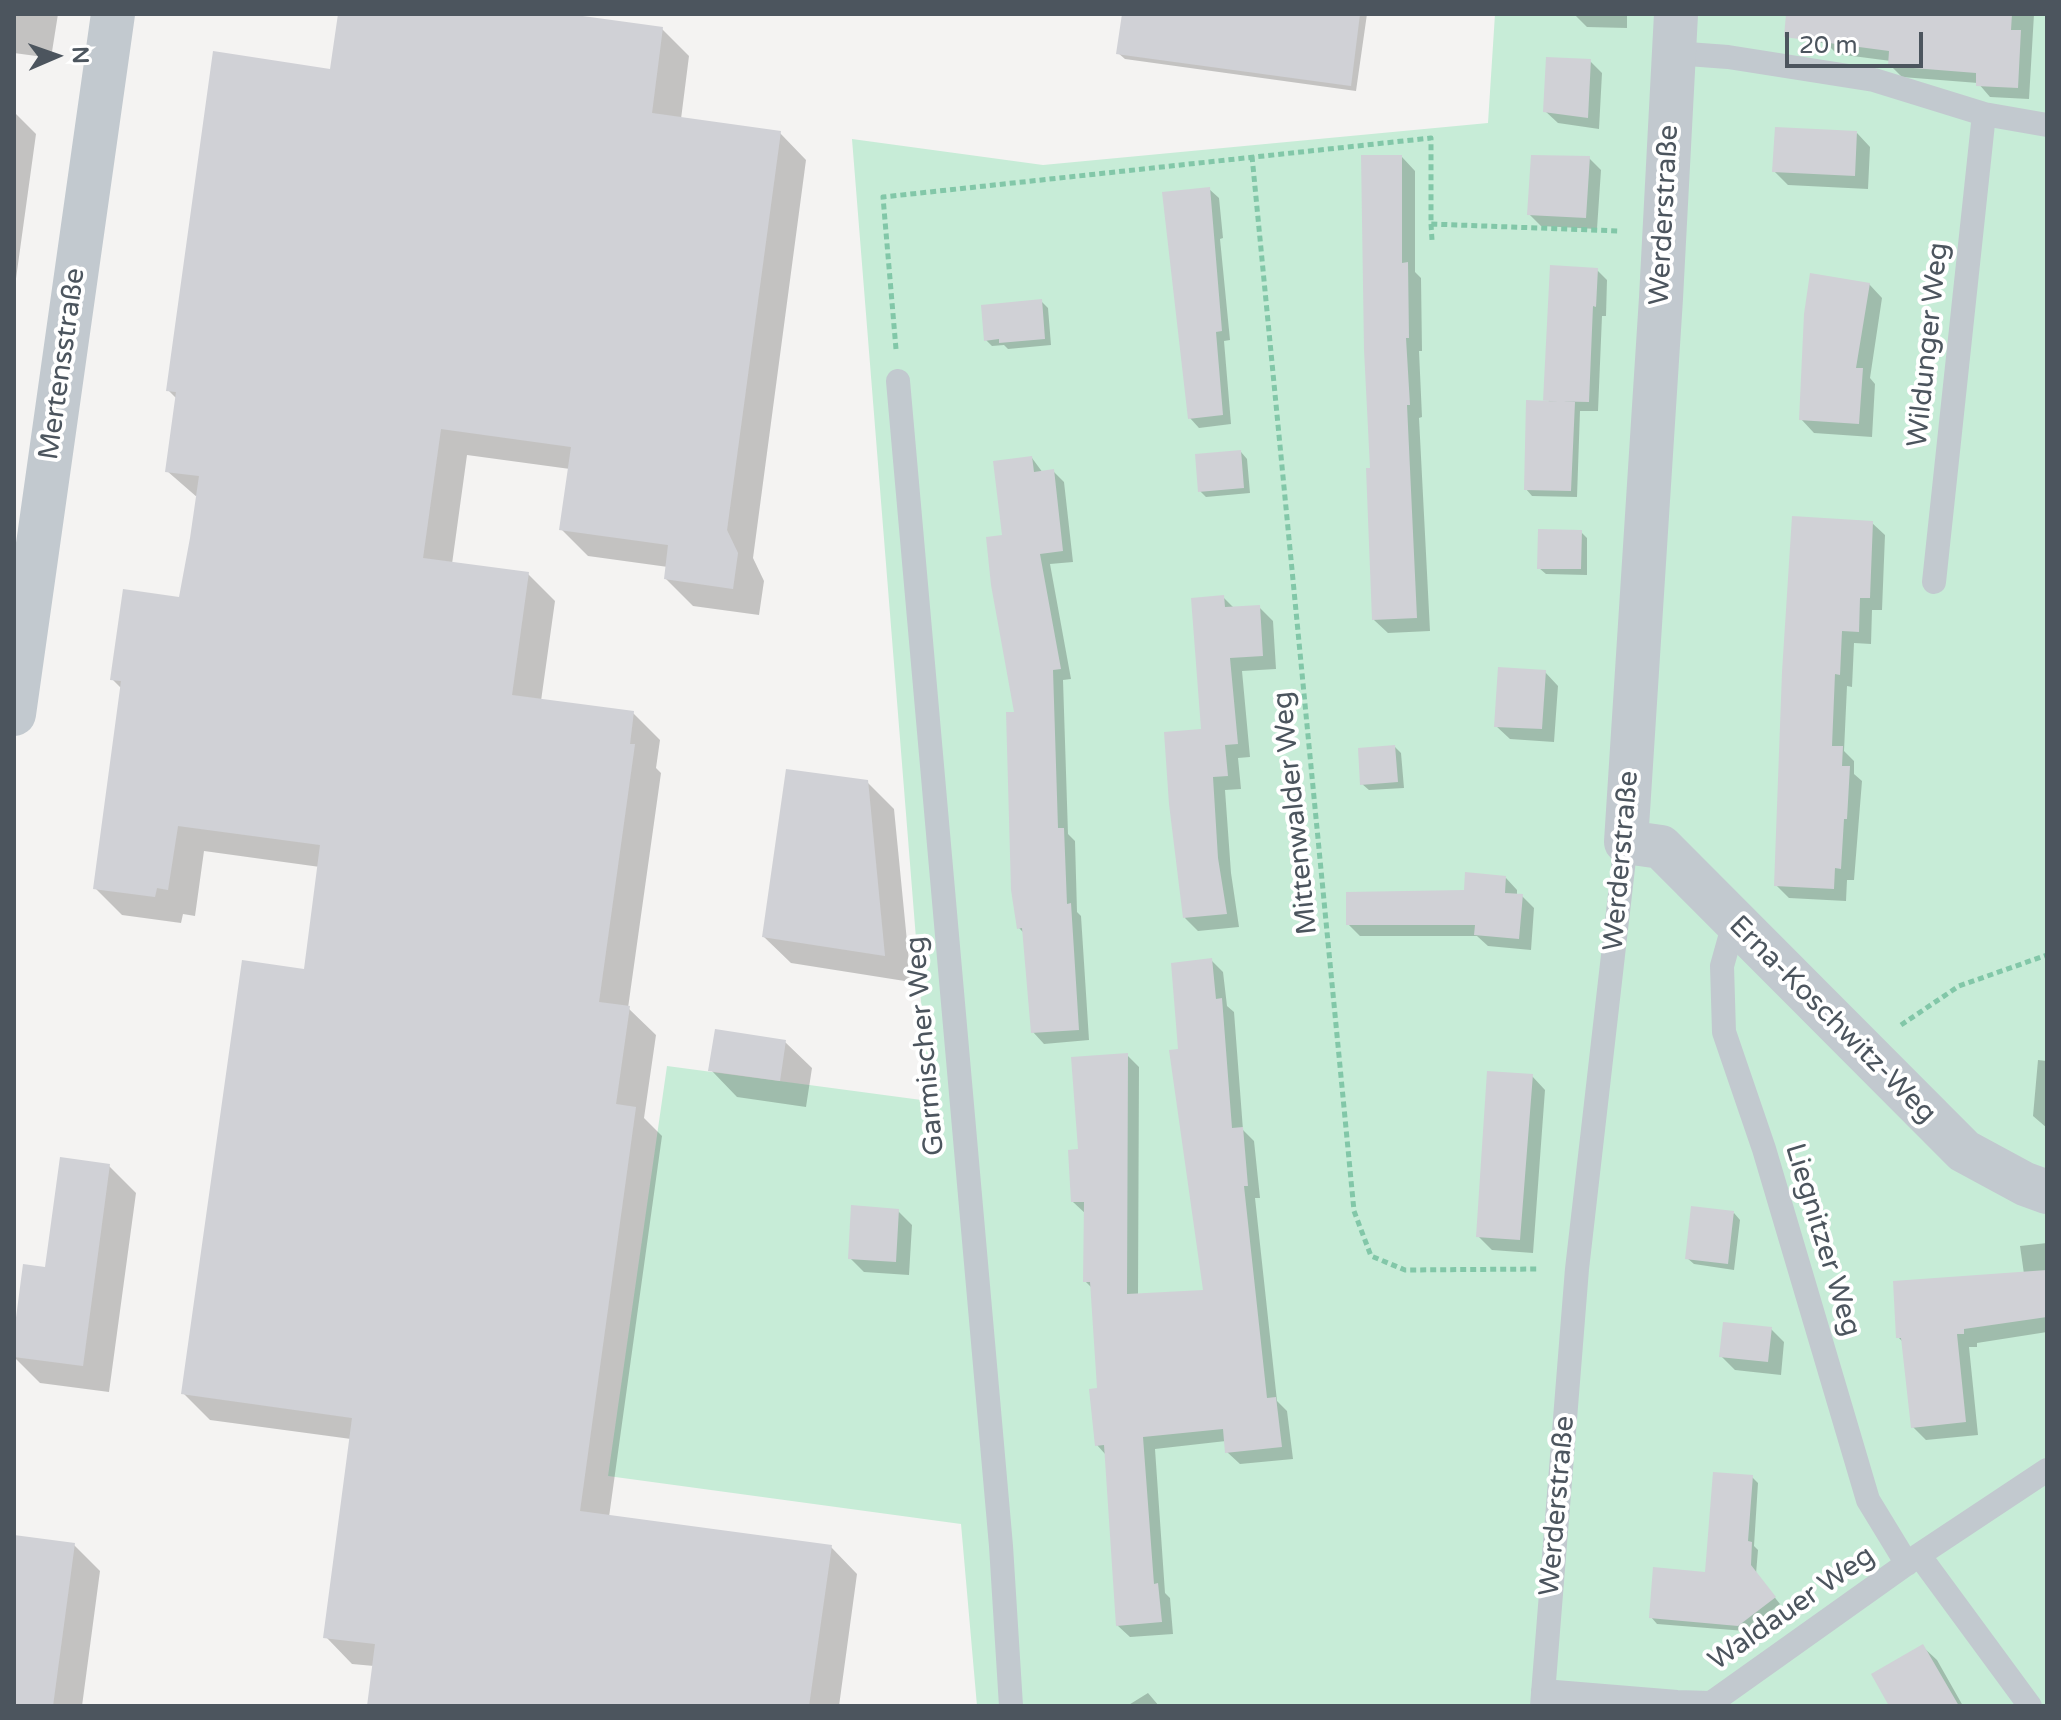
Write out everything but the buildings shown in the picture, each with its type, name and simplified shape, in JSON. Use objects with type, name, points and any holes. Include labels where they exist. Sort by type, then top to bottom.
[{"type":"street","name":"Mertensstraße","points":[[14,714],[113,14]]},
{"type":"street","name":"Werderstraße","points":[[1626,842],[1675,34]]},
{"type":"street","name":"Erna-Koschwitz-Weg","points":[[1626,842],[1661,847],[1964,1151],[2025,1184],[2047,1192]]},
{"type":"lane","points":[[1675,34],[1728,57],[1874,80],[1984,114],[2047,125]]},
{"type":"lane","name":"Wildunger Weg","points":[[1934,582],[1984,114]]},
{"type":"lane","name":"Garmischer Weg","points":[[898,381],[1001,1546],[1011,1706]]},
{"type":"lane","name":"Werderstraße","points":[[1542,1698],[1577,1269],[1626,842]]},
{"type":"lane","name":"Liegnitzer Weg","points":[[1734,923],[1722,966],[1724,1032],[1764,1149],[1868,1500],[2030,1706]]},
{"type":"lane","name":"Waldauer Weg","points":[[1542,1698],[1711,1703],[1913,1560],[2047,1470]]},
{"type":"path","points":[[898,381],[883,197],[1431,138],[1432,240]]},
{"type":"path","name":"Mittenwalder Weg","points":[[1252,156],[1354,1211],[1371,1256],[1405,1270],[1577,1269]]},
{"type":"path","points":[[1431,224],[1663,233]]},
{"type":"path","points":[[1862,1051],[1959,986],[2047,955]]},
{"type":"green space","points":[[1495,14],[2047,14],[2047,1706],[977,1706],[961,1524],[608,1476],[667,1066],[929,1101],[852,139],[1043,165],[1488,123]]}]
